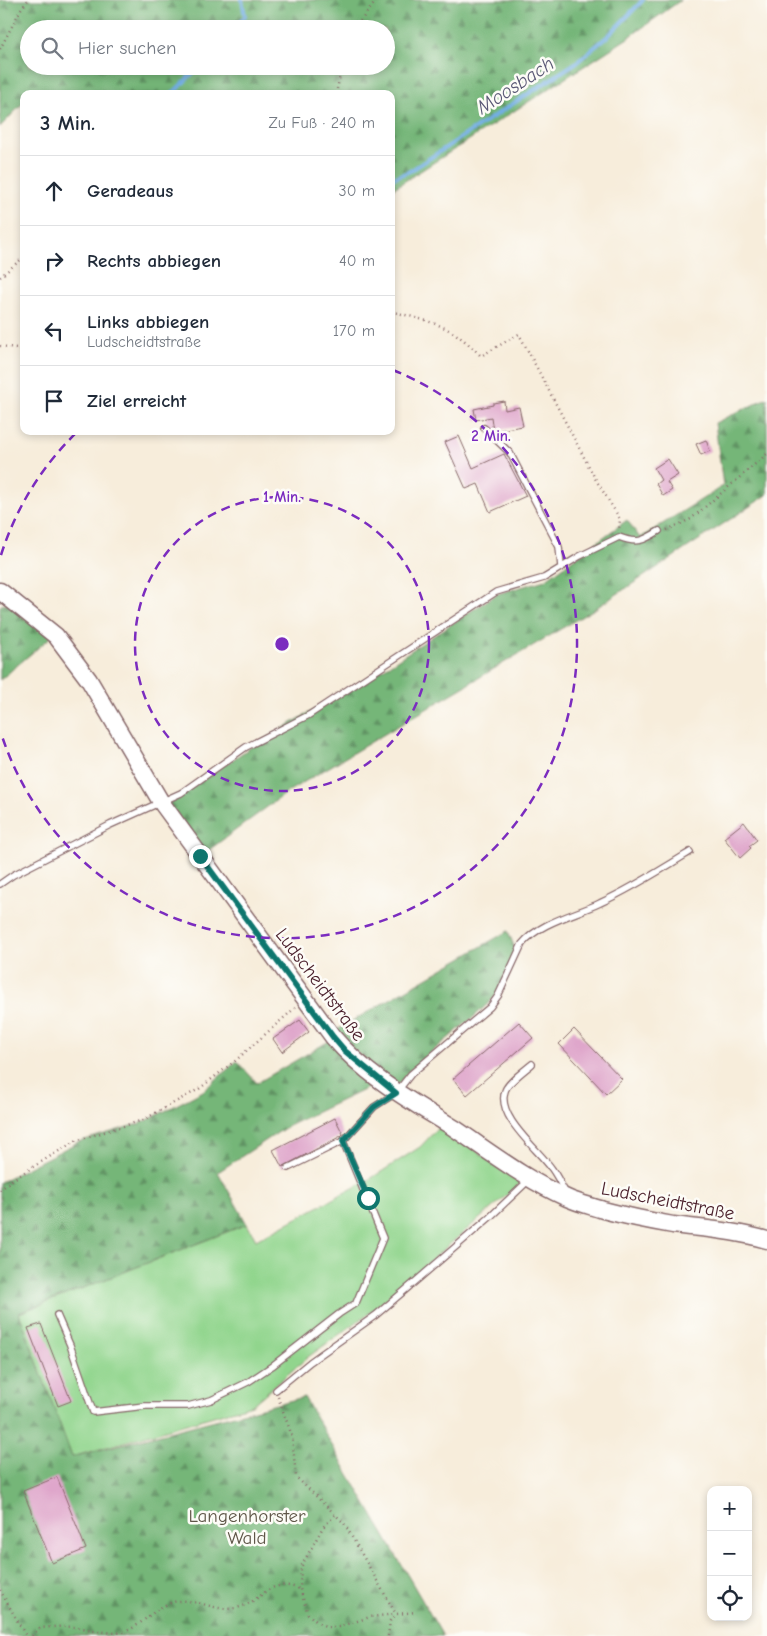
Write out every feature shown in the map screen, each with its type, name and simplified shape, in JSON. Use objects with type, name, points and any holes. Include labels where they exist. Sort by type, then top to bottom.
[{"type":"street","name":"Ludscheidtstraße","points":[[0,591],[56,636],[89,680],[161,802],[345,1051],[396,1093],[530,1179],[568,1199],[638,1218],[742,1234],[767,1240]]},
{"type":"lane","points":[[484,428],[510,453],[559,546],[561,567]]},
{"type":"lane","points":[[0,884],[92,834],[181,793],[246,747],[324,706],[496,592],[544,578],[619,537],[631,542],[645,540],[659,531]]},
{"type":"lane","points":[[288,1168],[343,1141],[374,1107],[396,1093],[411,1074],[490,1007],[498,996],[522,944],[528,937],[546,926],[600,903],[690,852]]},
{"type":"lane","points":[[532,1064],[505,1089],[503,1100],[506,1111],[521,1134],[551,1168],[568,1199]]},
{"type":"lane","points":[[57,1314],[93,1412],[145,1406],[188,1406],[211,1400],[248,1382],[356,1303],[362,1285],[375,1260],[382,1238],[343,1141]]},
{"type":"lane","points":[[276,1390],[409,1287],[489,1218],[530,1179]]},
{"type":"path","points":[[0,49],[21,9],[28,0]]},
{"type":"path","points":[[361,20],[377,0]]},
{"type":"path","points":[[337,90],[340,75]]},
{"type":"path","points":[[0,277],[20,260]]},
{"type":"path","points":[[395,312],[430,321],[450,329],[481,356],[519,334],[592,472],[620,519],[619,537]]},
{"type":"path","points":[[0,346],[20,348]]},
{"type":"path","points":[[659,531],[664,531],[691,519],[767,454]]},
{"type":"path","points":[[0,1190],[12,1180],[75,1141],[144,1120],[199,1089],[235,1061],[305,999]]},
{"type":"path","points":[[276,1390],[292,1436],[296,1477],[344,1523],[396,1614]]},
{"type":"path","points":[[335,1515],[323,1528],[300,1568],[300,1589],[308,1614],[317,1622],[327,1626],[338,1627],[370,1618],[416,1612]]},
{"type":"path","points":[[32,1636],[40,1628],[50,1627],[72,1627],[123,1632],[134,1627],[171,1602],[184,1600],[232,1609],[244,1607],[273,1586],[283,1584],[300,1589]]},
{"type":"path","points":[[0,1590],[26,1636]]},
{"type":"path","points":[[388,1636],[390,1621],[396,1614]]},
{"type":"green space","points":[[0,0],[681,0],[628,38],[395,187],[395,90],[20,90],[20,106],[0,127]]},
{"type":"green space","points":[[767,398],[767,495],[596,608],[289,791],[202,855],[166,805],[248,749],[383,669],[497,594],[545,580],[627,520],[640,538],[723,486],[715,423]]},
{"type":"green space","points":[[11,600],[52,636],[0,680],[0,606]]},
{"type":"green space","points":[[508,931],[516,951],[497,995],[409,1071],[396,1087],[333,1032]]},
{"type":"green space","name":"Langenhorster Wald","points":[[331,1040],[378,1083],[288,1126],[218,1172],[247,1224],[19,1313],[72,1457],[304,1397],[443,1636],[0,1636],[0,1182],[78,1142],[144,1122],[203,1091],[237,1061],[257,1083]]},
{"type":"green space","points":[[441,1125],[521,1183],[372,1311],[308,1357],[252,1405],[72,1457],[19,1313],[247,1224],[256,1240],[370,1179],[420,1147]]},
{"type":"building","points":[[504,401],[505,410],[519,407],[523,426],[493,431],[491,417],[476,420],[474,409]]},
{"type":"building","points":[[459,436],[473,468],[504,454],[526,496],[490,512],[478,484],[466,489],[445,442]]},
{"type":"building","points":[[706,440],[710,451],[701,455],[696,444]]},
{"type":"building","points":[[668,459],[678,475],[667,482],[672,490],[663,496],[656,484],[661,480],[654,468]]},
{"type":"building","points":[[744,822],[757,840],[749,846],[751,848],[740,858],[724,838]]},
{"type":"building","points":[[300,1020],[309,1032],[282,1052],[273,1039]]},
{"type":"building","points":[[519,1022],[533,1038],[467,1095],[453,1079]]},
{"type":"building","points":[[574,1029],[622,1079],[606,1094],[559,1044]]},
{"type":"building","points":[[335,1118],[343,1134],[341,1136],[282,1167],[273,1150]]},
{"type":"building","points":[[41,1324],[71,1401],[58,1406],[28,1328]]},
{"type":"building","points":[[57,1477],[86,1549],[52,1563],[23,1491]]},
{"type":"waterway","points":[[242,0],[245,16],[242,20]]},
{"type":"waterway","name":"Moosbach","points":[[395,177],[410,171],[577,62],[609,35],[643,0]]},
{"type":"waterway","points":[[176,90],[191,75]]},
{"type":"route","points":[[200,856],[333,1037],[358,1063],[396,1093],[374,1107],[343,1141],[368,1198]]}]
